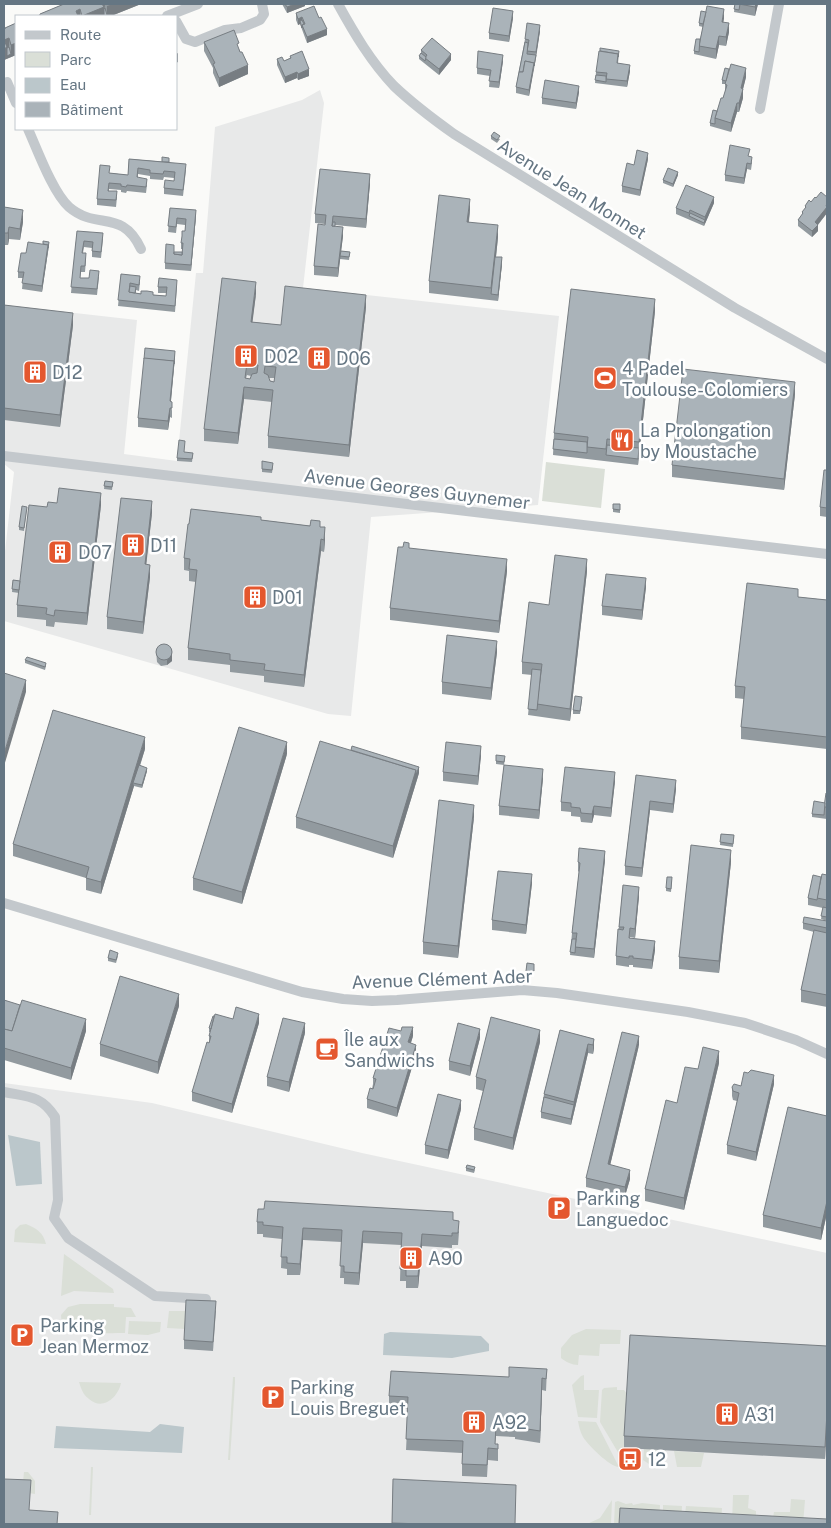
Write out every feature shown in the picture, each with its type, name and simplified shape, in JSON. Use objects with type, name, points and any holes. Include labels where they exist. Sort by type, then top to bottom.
[{"type":"street","points":[[177,15],[198,4]]},
{"type":"street","points":[[178,25],[186,39],[191,42],[197,42],[225,30],[241,28],[260,20],[264,14],[262,4]]},
{"type":"street","name":"Avenue Jean Monnet","points":[[338,4],[373,62],[394,85],[430,117],[533,184],[735,308],[827,359]]},
{"type":"street","points":[[760,109],[779,4]]},
{"type":"street","points":[[9,81],[15,100]]},
{"type":"street","points":[[28,130],[56,190],[67,206],[82,216],[91,219],[119,223],[129,230],[141,248]]},
{"type":"street","name":"Avenue Georges Guynemer","points":[[4,456],[827,554]]},
{"type":"street","name":"Avenue Clément Ader","points":[[4,903],[302,992],[344,999],[372,1001],[522,990],[557,993],[682,1011],[744,1023],[790,1038],[827,1054]]},
{"type":"street","points":[[4,1092],[38,1099],[48,1106],[55,1118],[58,1200],[54,1218],[68,1238],[154,1296],[206,1299]]},
{"type":"shaded area","points":[[320,90],[324,103],[303,288],[559,316],[538,505],[371,517],[351,716],[328,714],[4,621],[4,560],[14,472],[4,464],[4,305],[137,320],[124,454],[177,461],[196,273],[203,273],[215,127],[302,100]]},
{"type":"shaded area","points":[[4,1083],[152,1103],[362,1153],[827,1253],[827,1524],[4,1524]]},
{"type":"green space","points":[[546,462],[605,469],[601,508],[542,501]]},
{"type":"green space","points":[[26,1224],[39,1231],[46,1244],[14,1242],[15,1230],[20,1225]]},
{"type":"green space","points":[[64,1254],[113,1289],[114,1293],[74,1291],[61,1296]]},
{"type":"green space","points":[[80,1304],[114,1304],[114,1307],[131,1308],[136,1317],[126,1317],[125,1333],[77,1331],[65,1326],[61,1315],[68,1307]]},
{"type":"green space","points":[[169,1311],[186,1311],[185,1329],[167,1328]]},
{"type":"green space","points":[[129,1321],[161,1322],[160,1332],[148,1335],[128,1334]]},
{"type":"green space","points":[[586,1329],[621,1330],[620,1344],[600,1344],[599,1356],[579,1355],[578,1365],[569,1363],[561,1358],[561,1348],[572,1335]]},
{"type":"green space","points":[[584,1375],[584,1390],[599,1390],[597,1418],[578,1417],[572,1385]]},
{"type":"green space","points":[[233,1377],[235,1377],[235,1382],[230,1460],[228,1460]]},
{"type":"green space","points":[[79,1382],[121,1383],[117,1394],[113,1398],[99,1404],[85,1396]]},
{"type":"green space","points":[[617,1387],[617,1390],[624,1390],[627,1394],[624,1448],[640,1449],[640,1460],[622,1459],[600,1422],[602,1390],[604,1388]]},
{"type":"green space","points":[[578,1421],[596,1422],[619,1467],[605,1460],[589,1445],[582,1435]]},
{"type":"green space","points":[[644,1449],[666,1450],[662,1466],[652,1466],[643,1460]]},
{"type":"green space","points":[[674,1451],[704,1453],[701,1467],[677,1467]]},
{"type":"green space","points":[[91,1467],[93,1467],[91,1515],[89,1515]]},
{"type":"green space","points":[[24,1472],[28,1472],[35,1481],[35,1494],[22,1492]]},
{"type":"green space","points":[[733,1495],[749,1495],[748,1508],[756,1511],[756,1524],[732,1524]]},
{"type":"green space","points":[[791,1499],[805,1500],[803,1524],[772,1524],[774,1512],[790,1512]]},
{"type":"green space","points":[[612,1500],[611,1524],[587,1524],[600,1518]]},
{"type":"green space","points":[[618,1501],[626,1504],[632,1503],[633,1505],[642,1503],[660,1505],[659,1522],[614,1524],[615,1502]]},
{"type":"green space","points":[[663,1505],[682,1506],[681,1523],[663,1522]]},
{"type":"green space","points":[[686,1506],[722,1508],[721,1524],[684,1523]]},
{"type":"water","points":[[8,1135],[40,1142],[42,1184],[16,1186]]},
{"type":"water","points":[[390,1332],[481,1336],[489,1344],[489,1351],[452,1358],[383,1355],[384,1334]]},
{"type":"water","points":[[160,1424],[184,1427],[182,1453],[54,1448],[56,1426],[150,1432]]},
{"type":"building","points":[[64,4],[102,4],[104,7],[84,15],[82,15],[80,9],[76,11],[78,15],[40,14]]},
{"type":"building","points":[[735,4],[740,4],[739,10],[734,9]]},
{"type":"building","points":[[739,4],[756,4],[755,7]]},
{"type":"building","points":[[314,6],[319,18],[321,17],[327,29],[307,37],[302,25],[305,24],[302,17],[298,19],[296,13]]},
{"type":"building","points":[[707,6],[724,9],[722,22],[729,23],[726,37],[719,36],[716,49],[699,46]]},
{"type":"building","points":[[493,8],[513,11],[509,36],[489,33]]},
{"type":"building","points":[[701,11],[706,12],[703,24],[699,23]]},
{"type":"building","points":[[15,23],[15,43],[11,45],[9,38],[4,40],[4,30]]},
{"type":"building","points":[[527,23],[540,25],[536,52],[527,51],[529,40],[525,39]]},
{"type":"building","points":[[234,30],[240,52],[242,52],[248,65],[219,78],[213,64],[215,63],[204,42]]},
{"type":"building","points":[[432,38],[451,54],[439,69],[425,58],[427,55],[421,50]]},
{"type":"building","points":[[696,39],[700,39],[699,52],[694,51]]},
{"type":"building","points":[[525,42],[528,43],[527,54],[536,55],[534,66],[534,63],[525,61],[523,72],[519,72]]},
{"type":"building","points":[[9,47],[11,54],[7,56],[7,48]]},
{"type":"building","points":[[600,48],[619,51],[618,57],[618,54],[600,51]]},
{"type":"building","points":[[302,51],[309,69],[285,77],[277,59],[282,57],[284,61]]},
{"type":"building","points":[[478,51],[503,55],[499,82],[489,81],[491,70],[477,68]]},
{"type":"building","points":[[599,51],[618,54],[617,63],[630,65],[627,81],[606,79],[607,73],[596,72]]},
{"type":"building","points":[[421,53],[426,57],[425,61],[419,56]]},
{"type":"building","points":[[525,61],[534,63],[529,90],[516,87],[519,72],[523,72]]},
{"type":"building","points":[[731,64],[746,68],[741,88],[743,89],[731,123],[715,118],[727,85],[725,84]]},
{"type":"building","points":[[725,68],[729,69],[726,81],[722,80]]},
{"type":"building","points":[[596,75],[606,76],[606,82],[595,80]]},
{"type":"building","points":[[545,80],[579,86],[576,103],[542,98]]},
{"type":"building","points":[[713,110],[717,111],[715,124],[710,123]]},
{"type":"building","points":[[494,132],[500,136],[497,140],[491,136]]},
{"type":"building","points":[[730,145],[750,149],[748,156],[752,157],[751,164],[747,163],[744,178],[725,175]]},
{"type":"building","points":[[637,150],[648,153],[640,190],[622,186],[627,163],[634,165]]},
{"type":"building","points":[[162,157],[169,158],[169,162],[162,162]]},
{"type":"building","points":[[129,159],[186,164],[183,190],[164,188],[165,180],[174,181],[175,172],[164,171],[163,174],[150,173],[150,170],[138,168],[137,177],[147,179],[146,187],[127,185],[126,187],[121,186],[121,184],[109,183],[108,191],[117,191],[116,200],[97,199],[100,165],[110,166],[109,173],[128,175]]},
{"type":"building","points":[[668,168],[678,172],[673,184],[663,180]]},
{"type":"building","points":[[320,169],[370,174],[366,219],[333,216],[332,226],[343,227],[338,268],[314,266],[318,224],[325,225],[326,215],[315,214]]},
{"type":"building","points":[[686,185],[714,197],[705,217],[690,210],[689,213],[676,208]]},
{"type":"building","points":[[821,192],[827,197],[827,207],[815,222],[818,225],[812,231],[798,220],[809,200],[811,202]]},
{"type":"building","points":[[439,195],[470,199],[467,222],[498,225],[491,288],[429,281]]},
{"type":"building","points":[[4,207],[23,210],[20,229],[9,227],[8,233],[4,233]]},
{"type":"building","points":[[170,208],[196,210],[191,265],[165,263],[166,244],[174,245],[174,254],[182,255],[182,231],[185,231],[186,219],[177,218],[176,227],[168,226]]},
{"type":"building","points":[[690,213],[705,220],[704,223],[689,216]]},
{"type":"building","points":[[77,231],[103,233],[101,252],[92,251],[93,242],[84,241],[82,253],[86,253],[85,266],[81,266],[80,278],[89,278],[90,270],[99,271],[97,289],[71,287]]},
{"type":"building","points":[[43,241],[49,242],[48,248],[48,245],[43,244]]},
{"type":"building","points":[[28,242],[48,245],[42,286],[22,283],[24,272],[18,272],[21,253],[26,253]]},
{"type":"building","points":[[341,251],[350,252],[349,257],[340,256]]},
{"type":"building","points":[[174,252],[182,252],[182,255],[174,254]]},
{"type":"building","points":[[495,257],[502,257],[498,295],[491,294]]},
{"type":"building","points":[[121,274],[140,276],[139,285],[130,283],[129,292],[141,294],[141,291],[147,291],[153,292],[153,295],[166,296],[167,287],[158,287],[159,278],[177,280],[175,306],[118,300]]},
{"type":"building","points":[[222,278],[256,282],[251,322],[281,325],[285,286],[366,295],[349,445],[268,436],[273,390],[244,387],[238,433],[204,429]],"holes":[[[247,363],[258,365],[257,373],[252,374],[250,379],[245,378]],[[265,366],[276,367],[274,382],[270,381],[268,375],[264,373]]]},
{"type":"building","points":[[130,286],[136,287],[135,293],[129,292]]},
{"type":"building","name":"4 Padel Toulouse-Colomiers","points":[[571,289],[655,299],[639,442],[607,439],[606,449],[587,447],[588,437],[554,433]]},
{"type":"building","name":"D12","points":[[4,305],[73,313],[60,415],[4,408]]},
{"type":"building","points":[[145,348],[175,351],[174,364],[174,361],[144,359]]},
{"type":"building","points":[[144,358],[174,361],[170,401],[172,402],[172,408],[170,408],[168,421],[138,418]]},
{"type":"building","points":[[683,369],[795,382],[784,479],[672,465]]},
{"type":"building","points":[[554,439],[587,442],[587,453],[553,449]]},
{"type":"building","points":[[179,440],[185,441],[184,452],[193,453],[192,459],[177,458]]},
{"type":"building","points":[[607,445],[639,448],[638,459],[606,455]]},
{"type":"building","points":[[262,461],[273,463],[272,470],[262,469]]},
{"type":"building","points":[[824,470],[827,470],[827,508],[820,507]]},
{"type":"building","points":[[105,481],[113,482],[112,487],[104,486]]},
{"type":"building","name":"D07","points":[[59,488],[101,493],[87,613],[55,610],[54,616],[46,614],[47,608],[17,605],[29,505],[47,507],[48,502],[57,503]]},
{"type":"building","name":"D11","points":[[121,498],[152,501],[145,564],[150,565],[143,622],[107,617]]},
{"type":"building","points":[[613,504],[620,504],[620,510],[613,509]]},
{"type":"building","points":[[22,506],[27,507],[24,528],[19,527]]},
{"type":"building","name":"D01","points":[[191,509],[261,517],[261,520],[310,526],[311,520],[320,521],[320,527],[325,527],[324,540],[321,539],[304,675],[264,670],[265,664],[230,660],[230,654],[188,648],[197,570],[189,569],[190,559],[184,558]]},
{"type":"building","points":[[404,542],[409,543],[409,548],[507,559],[499,621],[390,608],[398,547],[403,547]]},
{"type":"building","points":[[555,555],[587,559],[570,709],[537,704],[542,664],[522,662],[529,602],[549,605]]},
{"type":"building","points":[[606,574],[646,578],[642,610],[602,606]]},
{"type":"building","points":[[13,580],[20,581],[19,590],[12,589]]},
{"type":"building","points":[[747,583],[798,589],[798,597],[827,600],[827,737],[741,727],[745,687],[735,686]]},
{"type":"building","points":[[447,635],[497,641],[491,688],[442,682]]},
{"type":"building","points":[[164,644],[172,652],[164,660],[156,652]]},
{"type":"building","points":[[27,657],[46,663],[45,667],[25,660]]},
{"type":"building","points":[[532,669],[541,670],[537,710],[528,709]]},
{"type":"building","points":[[4,673],[26,680],[4,754]]},
{"type":"building","points":[[575,696],[582,697],[580,711],[573,710]]},
{"type":"building","points":[[53,710],[145,737],[101,882],[86,878],[89,867],[13,844]]},
{"type":"building","points":[[239,727],[287,742],[242,892],[193,878]]},
{"type":"building","points":[[320,741],[416,770],[393,846],[296,817]]},
{"type":"building","points":[[446,742],[481,746],[478,776],[443,772]]},
{"type":"building","points":[[352,746],[419,767],[416,775],[416,770],[351,750]]},
{"type":"building","points":[[496,755],[505,756],[504,762],[496,761]]},
{"type":"building","points":[[139,765],[147,768],[142,785],[133,783]]},
{"type":"building","points":[[504,765],[543,769],[539,810],[499,806]]},
{"type":"building","points":[[565,767],[615,772],[611,808],[594,806],[592,814],[581,813],[580,808],[571,807],[571,803],[561,802]]},
{"type":"building","points":[[636,775],[676,780],[673,804],[650,801],[642,868],[625,866]]},
{"type":"building","points":[[826,793],[827,807],[824,807]]},
{"type":"building","points":[[439,800],[474,805],[458,946],[423,942]]},
{"type":"building","points":[[814,801],[825,803],[824,815],[812,814]]},
{"type":"building","points":[[721,834],[734,835],[733,844],[720,842]]},
{"type":"building","points":[[691,845],[731,850],[719,961],[679,957]]},
{"type":"building","points":[[579,848],[605,851],[594,949],[575,947],[577,933],[572,933],[580,863],[578,862]]},
{"type":"building","points":[[498,871],[532,874],[526,925],[492,920]]},
{"type":"building","points":[[822,874],[827,875],[827,900],[817,898]]},
{"type":"building","points":[[813,875],[821,877],[817,900],[808,898]]},
{"type":"building","points":[[667,877],[672,877],[671,889],[666,888]]},
{"type":"building","points":[[623,885],[639,887],[635,929],[630,928],[629,938],[655,941],[652,960],[633,958],[633,956],[629,956],[629,958],[616,956],[618,929],[623,930],[624,927],[619,927]]},
{"type":"building","points":[[823,907],[827,908],[827,917],[821,916]]},
{"type":"building","points":[[804,917],[827,921],[827,928],[803,923]]},
{"type":"building","points":[[814,930],[827,933],[827,995],[801,990]]},
{"type":"building","points":[[572,939],[576,939],[575,953],[570,952]]},
{"type":"building","points":[[110,950],[118,953],[116,960],[108,958]]},
{"type":"building","points":[[527,963],[534,964],[534,971],[526,971]]},
{"type":"building","points":[[120,976],[179,994],[158,1062],[100,1044]]},
{"type":"building","points":[[4,1000],[20,1005],[12,1031],[4,1029]]},
{"type":"building","points":[[22,1000],[86,1019],[71,1068],[4,1048],[4,1029],[12,1031]]},
{"type":"building","points":[[236,1007],[259,1014],[232,1104],[192,1092],[207,1042],[209,1043],[215,1014],[233,1019]]},
{"type":"building","points":[[214,1016],[211,1029],[209,1028]]},
{"type":"building","points":[[491,1017],[540,1030],[513,1138],[474,1128],[486,1080],[476,1077]]},
{"type":"building","points":[[283,1018],[305,1023],[289,1082],[267,1077]]},
{"type":"building","points":[[458,1023],[480,1029],[470,1066],[449,1061]]},
{"type":"building","points":[[402,1027],[413,1027],[408,1042],[416,1045],[397,1108],[367,1099],[370,1088],[373,1089],[376,1079],[373,1078],[389,1028],[401,1031]]},
{"type":"building","points":[[560,1030],[594,1039],[593,1045],[588,1044],[574,1102],[544,1094]]},
{"type":"building","points":[[622,1032],[639,1036],[608,1164],[630,1170],[625,1187],[586,1178]]},
{"type":"building","points":[[703,1047],[719,1051],[684,1198],[645,1189],[666,1100],[677,1103],[685,1067],[698,1069]]},
{"type":"building","points":[[751,1070],[774,1075],[756,1152],[727,1145],[739,1093],[733,1091],[732,1087],[734,1084],[741,1086],[744,1072],[748,1073]]},
{"type":"building","points":[[438,1094],[461,1100],[448,1150],[425,1145]]},
{"type":"building","points":[[544,1097],[574,1105],[571,1119],[541,1112]]},
{"type":"building","points":[[788,1107],[827,1116],[827,1201],[821,1228],[763,1215]]},
{"type":"building","points":[[467,1165],[475,1167],[474,1170],[466,1168]]},
{"type":"building","name":"A90","points":[[265,1201],[453,1212],[453,1220],[459,1221],[458,1233],[452,1233],[452,1236],[422,1234],[418,1276],[406,1276],[406,1270],[400,1269],[402,1233],[363,1231],[359,1273],[344,1272],[344,1266],[340,1266],[342,1230],[303,1228],[300,1264],[287,1263],[287,1257],[281,1257],[283,1227],[263,1225],[263,1222],[257,1222],[258,1209],[264,1209]]},
{"type":"building","points":[[186,1300],[216,1301],[213,1342],[184,1340]]},
{"type":"building","name":"A31","points":[[630,1335],[827,1346],[825,1447],[624,1436]]},
{"type":"building","name":"A92","points":[[509,1367],[547,1369],[546,1379],[542,1378],[540,1431],[515,1427],[515,1425],[496,1425],[495,1444],[498,1444],[498,1449],[488,1448],[487,1465],[462,1464],[463,1441],[406,1439],[408,1397],[389,1396],[391,1371],[509,1377]]},
{"type":"building","points":[[4,1479],[31,1480],[29,1510],[58,1512],[57,1524],[4,1524]]},
{"type":"building","points":[[393,1479],[516,1485],[515,1524],[392,1523]]},
{"type":"building","points":[[620,1508],[827,1519],[827,1524],[619,1524]]},
{"type":"place","name":"D02","points":[[246,356]]},
{"type":"place","name":"D06","points":[[319,358]]},
{"type":"place","name":"D12","points":[[35,372]]},
{"type":"place","name":"4 Padel Toulouse-Colomiers","points":[[605,378]]},
{"type":"place","name":"La Prolongation by Moustache","points":[[622,440]]},
{"type":"place","name":"D11","points":[[133,545]]},
{"type":"place","name":"D07","points":[[60,552]]},
{"type":"place","name":"D01","points":[[255,597]]},
{"type":"place","name":"Île aux Sandwichs","points":[[327,1049]]},
{"type":"place","name":"Parking Languedoc","points":[[559,1208]]},
{"type":"place","name":"A90","points":[[411,1258]]},
{"type":"place","name":"Parking Jean Mermoz","points":[[22,1335]]},
{"type":"place","name":"Parking Louis Breguet","points":[[273,1397]]},
{"type":"place","name":"A31","points":[[727,1414]]},
{"type":"place","name":"A92","points":[[474,1422]]},
{"type":"place","name":"12","points":[[630,1459]]}]
